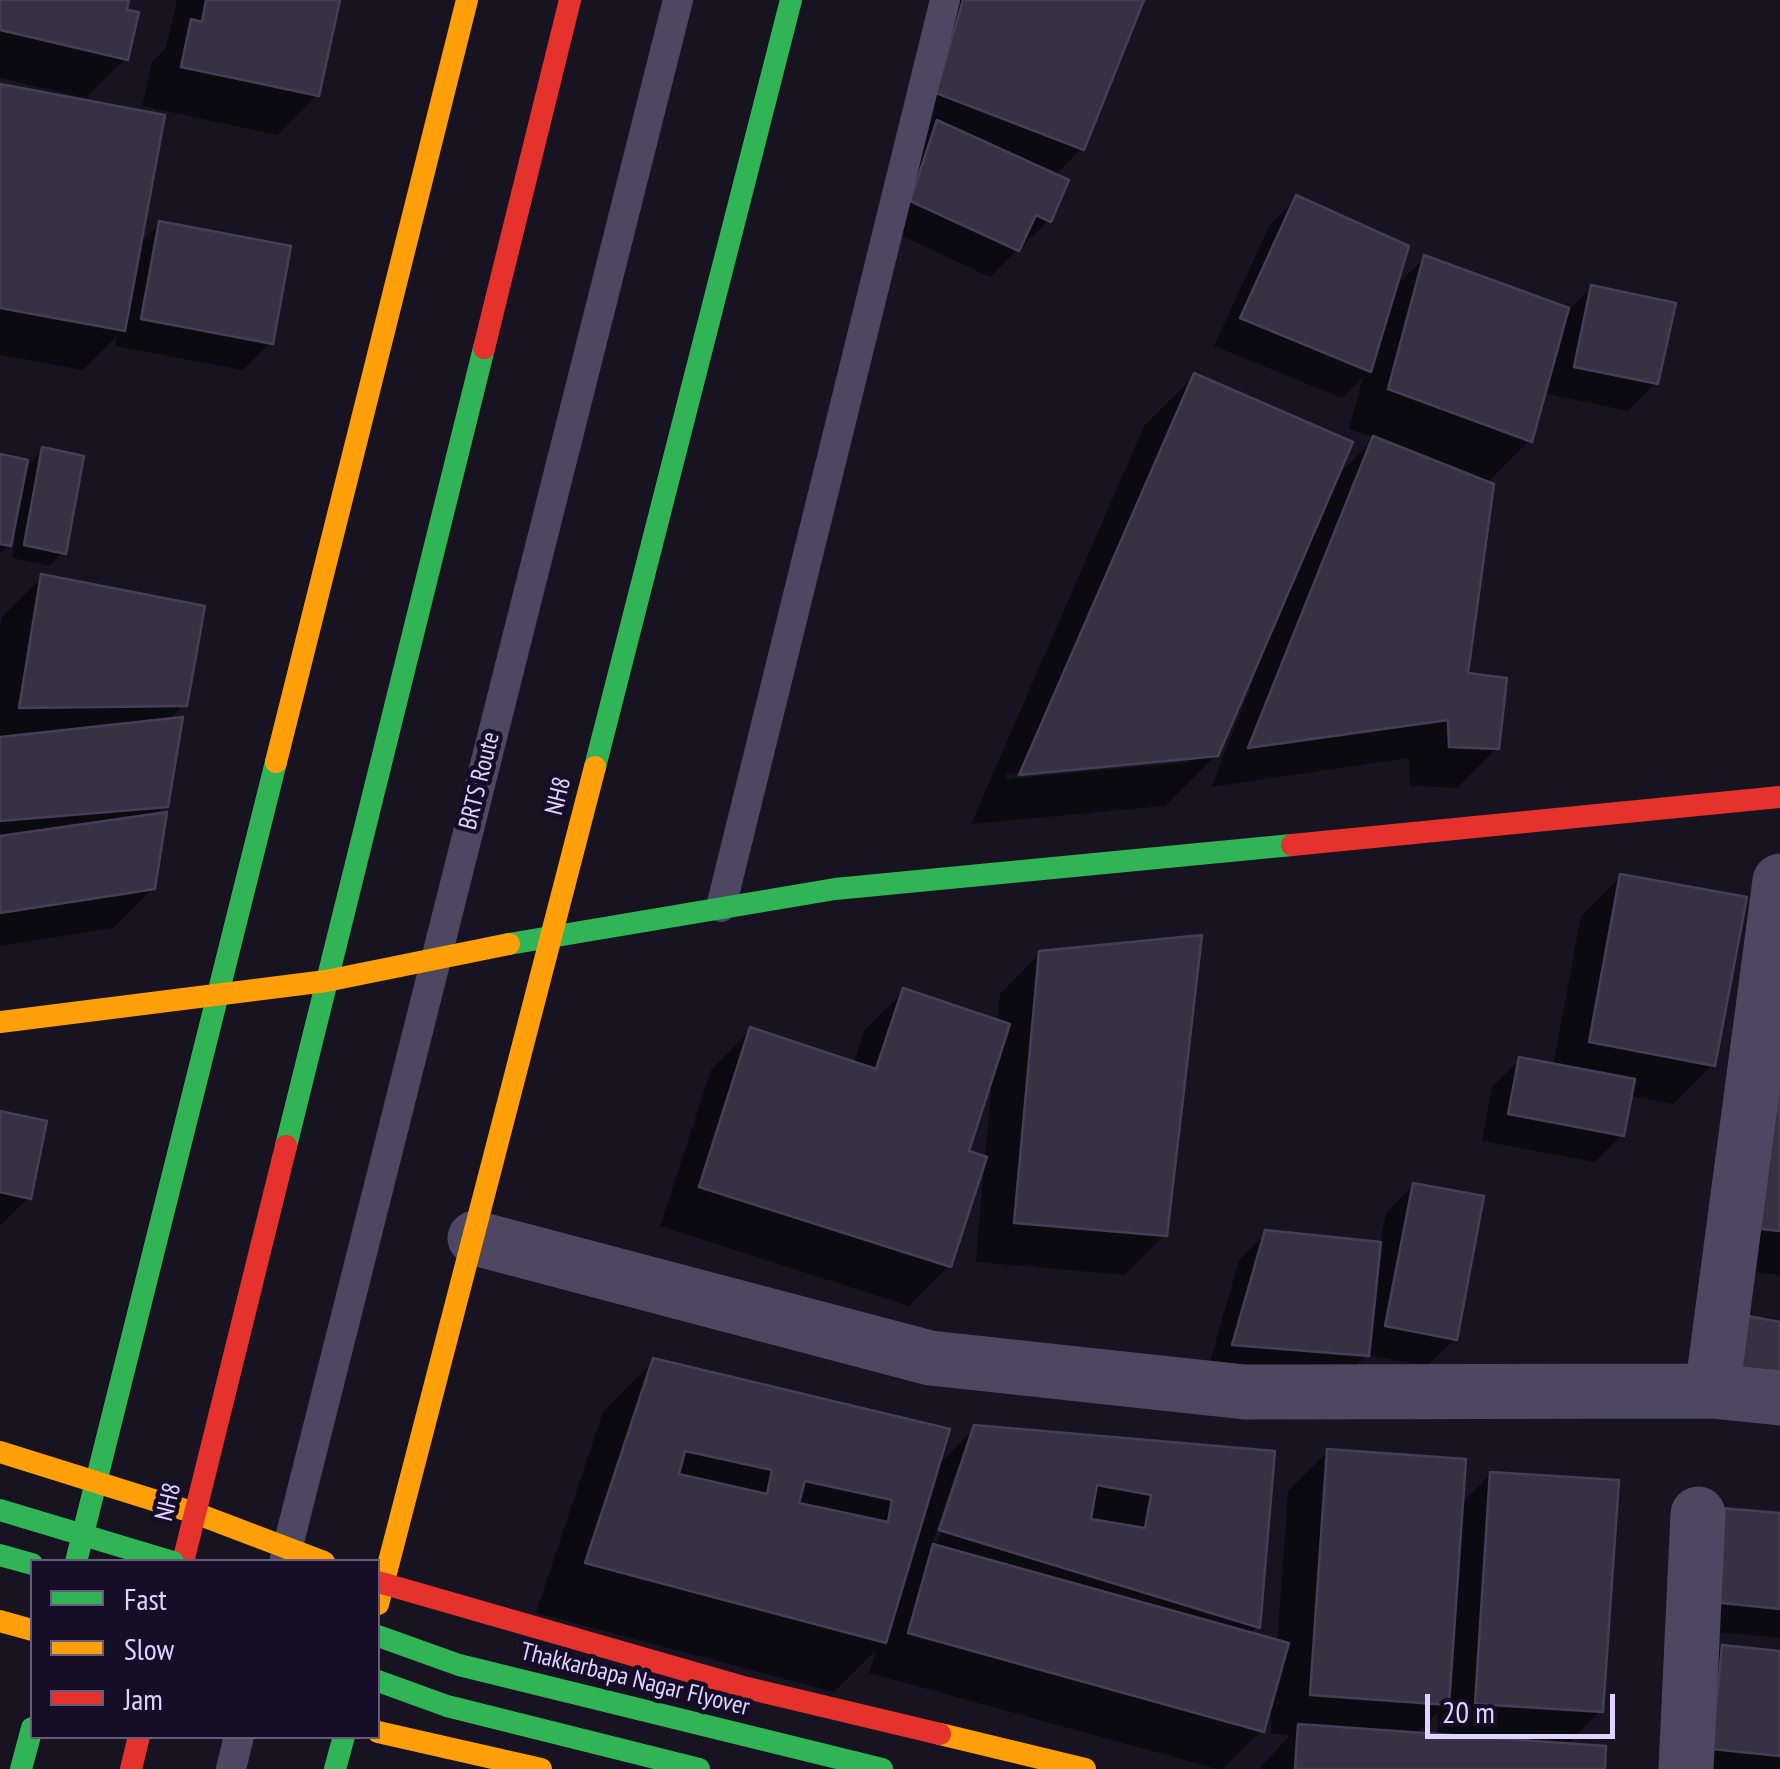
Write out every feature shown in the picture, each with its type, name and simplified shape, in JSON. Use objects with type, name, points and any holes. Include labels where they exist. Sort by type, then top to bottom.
[{"type":"street","points":[[77,1559],[467,0]]},
{"type":"street","name":"NH8","points":[[183,1559],[570,0]]},
{"type":"street","name":"NH8","points":[[380,1586],[475,1238],[791,0]]},
{"type":"street","points":[[0,1022],[326,980],[551,936],[835,889],[1780,797]]},
{"type":"street","points":[[1712,1391],[1780,881]]},
{"type":"street","points":[[475,1238],[930,1358],[1244,1392],[1712,1391],[1780,1398]]},
{"type":"street","points":[[0,1452],[194,1513],[286,1555]]},
{"type":"street","points":[[0,1510],[163,1559]]},
{"type":"street","points":[[1686,1769],[1698,1514]]},
{"type":"street","points":[[0,1555],[30,1563]]},
{"type":"street","points":[[380,1590],[747,1688],[1085,1769]]},
{"type":"street","points":[[0,1621],[30,1629]]},
{"type":"street","name":"Thakkarbapa Nagar Flyover","points":[[380,1637],[459,1665],[882,1769]]},
{"type":"street","points":[[380,1682],[447,1706],[699,1769]]},
{"type":"street","points":[[380,1732],[542,1769]]},
{"type":"street","points":[[21,1769],[30,1735]]},
{"type":"street","points":[[131,1769],[138,1739]]},
{"type":"street","points":[[335,1769],[343,1739]]},
{"type":"lane","name":"BRTS Route","points":[[286,1555],[678,0]]},
{"type":"lane","points":[[721,907],[944,0]]},
{"type":"lane","points":[[231,1769],[239,1739]]},
{"type":"building","points":[[0,0],[129,0],[127,10],[139,12],[128,60],[0,30]]},
{"type":"building","points":[[206,0],[340,0],[319,96],[181,67],[191,19],[202,22]]},
{"type":"building","points":[[963,0],[1144,0],[1084,150],[936,93]]},
{"type":"building","points":[[0,84],[165,115],[125,331],[0,308]]},
{"type":"building","points":[[937,120],[1069,180],[1051,222],[1036,215],[1019,251],[910,201]]},
{"type":"building","points":[[1296,195],[1409,246],[1371,372],[1240,318]]},
{"type":"building","points":[[159,221],[291,246],[273,344],[141,319]]},
{"type":"building","points":[[1424,255],[1569,308],[1532,442],[1388,389]]},
{"type":"building","points":[[1591,285],[1676,303],[1658,384],[1574,367]]},
{"type":"building","points":[[1194,373],[1353,442],[1218,756],[1019,775]]},
{"type":"building","points":[[1373,436],[1494,484],[1468,673],[1507,678],[1499,749],[1449,747],[1448,720],[1248,748]]},
{"type":"building","points":[[42,447],[84,456],[66,554],[24,545]]},
{"type":"building","points":[[0,454],[28,460],[11,546],[0,544]]},
{"type":"building","points":[[41,574],[205,606],[187,706],[19,708]]},
{"type":"building","points":[[183,717],[168,807],[0,821],[0,737]]},
{"type":"building","points":[[167,812],[155,889],[0,913],[0,836]]},
{"type":"building","points":[[1620,874],[1747,897],[1715,1066],[1589,1042]]},
{"type":"building","points":[[1202,935],[1167,1236],[1014,1223],[1039,951]]},
{"type":"building","points":[[903,988],[1010,1024],[969,1151],[987,1157],[951,1267],[699,1187],[750,1027],[876,1069]]},
{"type":"building","points":[[1519,1057],[1635,1079],[1624,1136],[1508,1114]]},
{"type":"building","points":[[1780,1079],[1780,1231],[1751,1228]]},
{"type":"building","points":[[0,1111],[47,1121],[31,1199],[0,1192]]},
{"type":"building","points":[[1413,1183],[1484,1196],[1457,1340],[1385,1326]]},
{"type":"building","points":[[1265,1230],[1381,1242],[1369,1356],[1232,1345]]},
{"type":"building","points":[[1732,1313],[1780,1322],[1780,1382],[1721,1371]]},
{"type":"building","points":[[653,1358],[950,1429],[886,1643],[585,1563]],"holes":[[[685,1451],[772,1470],[767,1494],[679,1474]],[[805,1481],[892,1500],[888,1522],[799,1503]]]},
{"type":"building","points":[[974,1425],[1275,1451],[1260,1628],[939,1530]],"holes":[[[1097,1485],[1151,1495],[1145,1528],[1091,1519]]]},
{"type":"building","points":[[1327,1449],[1466,1459],[1449,1705],[1310,1695]]},
{"type":"building","points":[[1490,1472],[1619,1480],[1603,1712],[1475,1704]]},
{"type":"building","points":[[1720,1508],[1780,1513],[1780,1609],[1712,1602]]},
{"type":"building","points":[[933,1544],[1289,1643],[1264,1732],[908,1633]]},
{"type":"building","points":[[1722,1645],[1780,1651],[1780,1756],[1712,1749]]},
{"type":"building","points":[[1298,1724],[1606,1746],[1605,1769],[1295,1769]]},
{"type":"traffic: fast","points":[[595,767],[791,0]]},
{"type":"traffic: fast","points":[[286,1146],[484,348]]},
{"type":"traffic: fast","points":[[77,1559],[276,762]]},
{"type":"traffic: fast","points":[[509,944],[835,889],[1292,845]]},
{"type":"traffic: fast","points":[[0,1510],[163,1559]]},
{"type":"traffic: fast","points":[[0,1555],[30,1563]]},
{"type":"traffic: fast","points":[[380,1637],[459,1665],[882,1769]]},
{"type":"traffic: fast","points":[[380,1682],[447,1706],[699,1769]]},
{"type":"traffic: fast","points":[[21,1769],[30,1735]]},
{"type":"traffic: fast","points":[[335,1769],[343,1739]]},
{"type":"traffic: slow","points":[[276,762],[467,0]]},
{"type":"traffic: slow","points":[[380,1596],[595,767]]},
{"type":"traffic: slow","points":[[0,1022],[326,981],[509,944]]},
{"type":"traffic: slow","points":[[0,1452],[195,1513],[316,1559]]},
{"type":"traffic: slow","points":[[0,1621],[30,1629]]},
{"type":"traffic: slow","points":[[380,1732],[541,1769]]},
{"type":"traffic: slow","points":[[940,1734],[1085,1769]]},
{"type":"traffic: jam","points":[[484,348],[570,0]]},
{"type":"traffic: jam","points":[[1292,845],[1780,797]]},
{"type":"traffic: jam","points":[[184,1559],[286,1146]]},
{"type":"traffic: jam","points":[[380,1583],[747,1688],[940,1734]]},
{"type":"traffic: jam","points":[[131,1769],[138,1739]]}]
